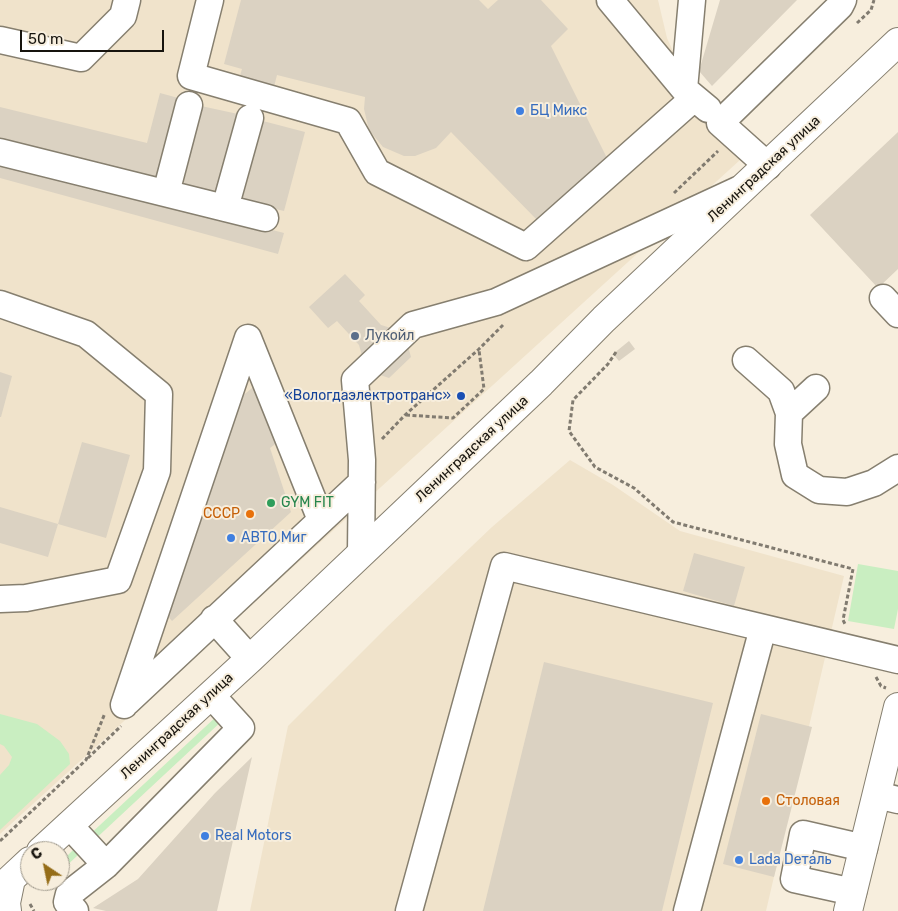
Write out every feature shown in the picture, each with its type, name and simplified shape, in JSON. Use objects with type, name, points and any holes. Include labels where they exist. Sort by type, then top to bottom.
[{"type":"main road","name":"Ленинградская улица","points":[[52,841],[250,659],[898,42]]},
{"type":"main road","points":[[851,902],[864,848],[887,797],[894,698]]},
{"type":"main road","points":[[7,911],[13,876]]},
{"type":"lane","points":[[0,40],[81,58],[123,16],[127,0]]},
{"type":"lane","points":[[210,0],[191,76],[348,121],[377,172],[526,247],[689,94],[692,0]]},
{"type":"lane","points":[[610,0],[689,94],[768,166]]},
{"type":"lane","points":[[674,0],[690,26]]},
{"type":"lane","points":[[727,130],[844,0]]},
{"type":"lane","points":[[166,193],[190,105]]},
{"type":"lane","points":[[225,208],[250,118]]},
{"type":"lane","points":[[0,152],[265,218]]},
{"type":"lane","points":[[361,553],[362,471],[355,380],[413,325],[496,302],[745,186]]},
{"type":"lane","points":[[0,304],[86,334],[159,394],[158,471],[118,580],[26,598],[0,599]]},
{"type":"lane","points":[[321,520],[248,338],[124,705],[321,520],[362,471]]},
{"type":"lane","points":[[746,360],[781,391],[789,413],[788,444],[795,475],[819,490],[847,492],[874,483],[898,468]]},
{"type":"lane","points":[[789,413],[816,388]]},
{"type":"lane","points":[[409,911],[504,566],[898,660]]},
{"type":"lane","points":[[214,619],[250,659]]},
{"type":"lane","points":[[687,911],[763,628]]},
{"type":"lane","points":[[75,911],[67,902],[69,894],[106,865],[241,728],[211,695]]},
{"type":"lane","points":[[69,825],[106,865]]},
{"type":"lane","points":[[851,902],[794,879],[803,834],[864,848]]},
{"type":"path","points":[[856,24],[871,10],[874,0]]},
{"type":"path","points":[[670,198],[727,130]]},
{"type":"path","points":[[362,471],[405,415],[479,349],[505,322]]},
{"type":"path","points":[[405,415],[453,418],[484,388],[479,349]]},
{"type":"path","points":[[616,352],[608,364],[573,400],[569,431],[595,467],[634,488],[673,522],[853,569],[843,620],[881,686],[894,698]]},
{"type":"path","points":[[0,841],[86,760],[108,706]]},
{"type":"shaded area","points":[[0,0],[658,0],[667,38],[681,69],[751,150],[0,834]]},
{"type":"shaded area","points":[[570,460],[613,485],[680,531],[844,576],[766,911],[250,911],[288,726],[388,626],[492,527]]},
{"type":"green space","points":[[858,564],[898,571],[898,609],[894,629],[848,621]]},
{"type":"green space","points":[[0,714],[37,724],[60,741],[69,754],[70,764],[0,830],[0,775],[9,765],[12,757],[4,746],[0,744]]},
{"type":"green space","points":[[219,714],[224,719],[90,844],[85,839]]},
{"type":"green space","points":[[73,850],[78,855],[70,863],[70,853]]},
{"type":"building","points":[[241,0],[479,0],[488,9],[498,0],[541,0],[568,29],[551,46],[607,158],[539,222],[451,132],[436,148],[415,156],[404,156],[383,147],[369,130],[364,109],[365,97],[277,75],[273,91],[238,82],[242,69],[224,64]]},
{"type":"building","points":[[720,0],[797,0],[712,86],[699,71]]},
{"type":"building","points":[[160,93],[182,99],[161,180],[0,140],[0,107],[147,143]]},
{"type":"building","points":[[201,106],[238,114],[220,194],[183,186]]},
{"type":"building","points":[[263,121],[305,132],[284,211],[242,201]]},
{"type":"building","points":[[898,132],[898,269],[878,288],[810,215]]},
{"type":"building","points":[[0,159],[284,233],[278,254],[0,178]]},
{"type":"building","points":[[345,274],[365,295],[359,301],[381,325],[404,332],[411,357],[389,378],[366,370],[359,345],[337,321],[328,328],[309,307]]},
{"type":"building","points":[[629,341],[635,349],[619,361],[613,354]]},
{"type":"building","points":[[0,372],[12,376],[1,417],[0,417]]},
{"type":"building","points":[[257,384],[282,439],[270,448],[291,512],[172,621],[161,608],[235,402]]},
{"type":"building","points":[[82,442],[130,455],[106,538],[58,524]]},
{"type":"building","points":[[0,507],[58,524],[48,557],[0,543]]},
{"type":"building","points":[[694,553],[745,567],[734,606],[683,591]]},
{"type":"building","points":[[544,662],[713,703],[662,911],[483,911]]},
{"type":"building","points":[[761,714],[812,727],[774,877],[723,864]]},
{"type":"building","name":"Real Motors","points":[[252,757],[217,911],[106,911],[93,908],[138,879],[215,793]]},
{"type":"place","name":"БЦ Микс","points":[[520,111]]},
{"type":"place","name":"Лукойл","points":[[355,336]]},
{"type":"place","name":"«Вологдаэлектротранс»","points":[[461,396]]},
{"type":"place","name":"GYM FIT","points":[[271,503]]},
{"type":"place","name":"СССР","points":[[250,514]]},
{"type":"place","name":"АВТО Миг","points":[[231,538]]},
{"type":"place","name":"Столовая","points":[[766,801]]},
{"type":"place","name":"Real Motors","points":[[205,836]]},
{"type":"place","name":"Lada Dеталь","points":[[739,860]]}]
